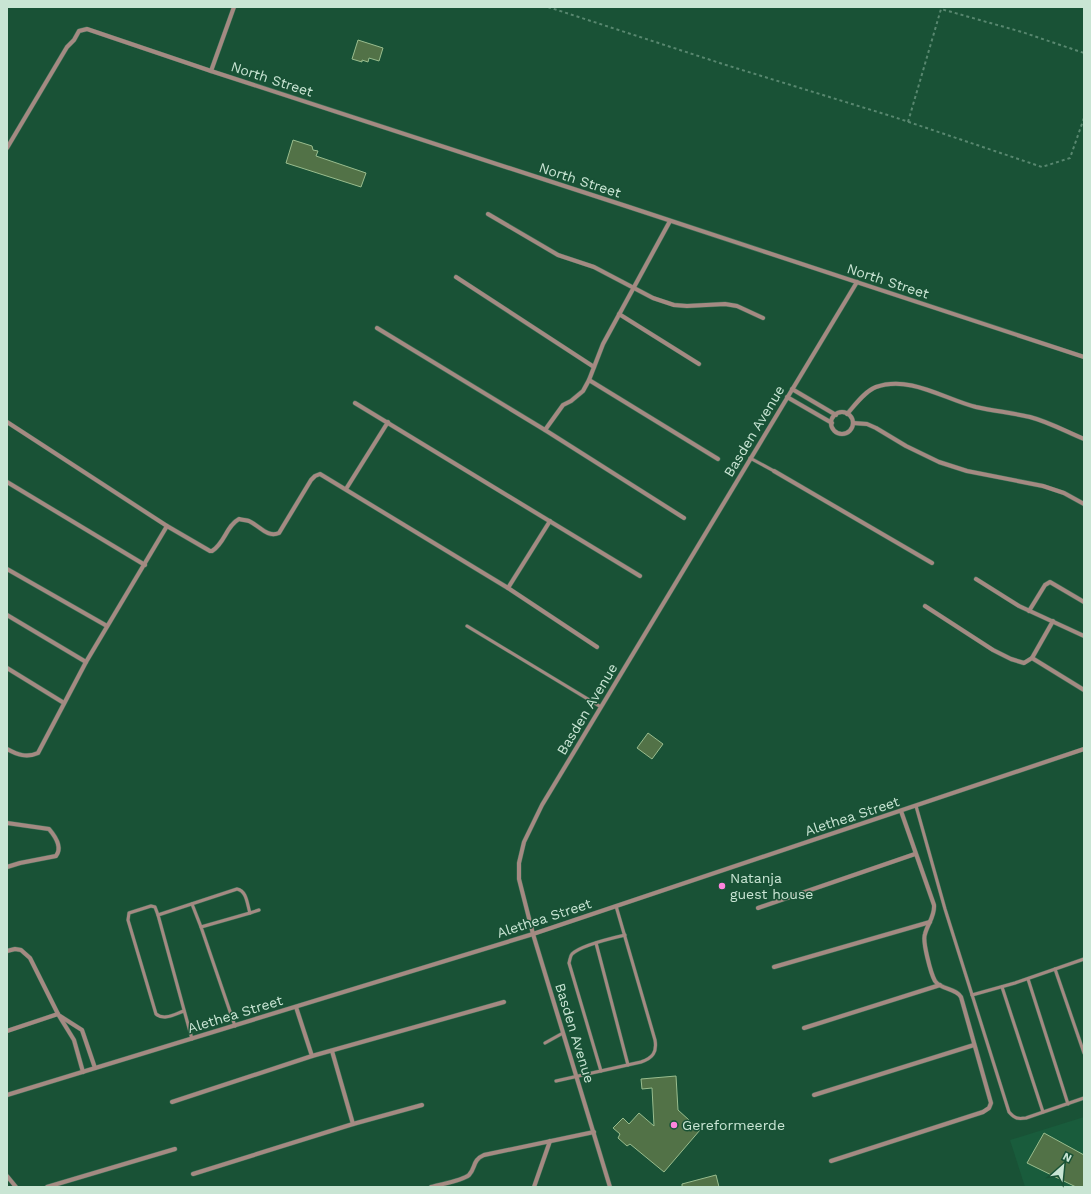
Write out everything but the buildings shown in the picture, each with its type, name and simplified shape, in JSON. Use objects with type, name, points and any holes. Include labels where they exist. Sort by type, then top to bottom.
[{"type":"street","points":[[211,71],[234,7]]},
{"type":"street","name":"North Street","points":[[7,148],[68,47],[79,31],[88,29],[211,71],[1084,357]]},
{"type":"street","points":[[488,214],[558,255],[594,267],[652,298],[674,305],[687,306],[725,304],[737,306],[763,318]]},
{"type":"street","points":[[545,430],[563,405],[572,401],[583,391],[589,380],[603,344],[670,221]]},
{"type":"street","points":[[456,277],[594,368]]},
{"type":"street","name":"Basden Avenue","points":[[610,1187],[533,934],[519,879],[519,863],[524,842],[542,805],[857,282]]},
{"type":"street","points":[[619,314],[699,364]]},
{"type":"street","points":[[377,328],[545,430],[684,518]]},
{"type":"street","points":[[589,380],[718,459]]},
{"type":"street","points":[[847,414],[869,390],[877,386],[902,384],[914,385],[976,407],[1032,418],[1053,425],[1084,440]]},
{"type":"street","points":[[792,390],[836,415]]},
{"type":"street","points":[[787,397],[832,423]]},
{"type":"street","points":[[355,403],[640,576]]},
{"type":"street","points":[[841,412],[852,417],[852,428],[848,432],[843,434],[837,433],[833,429],[832,423],[836,415],[841,412]]},
{"type":"street","points":[[7,422],[167,526],[207,550],[212,551],[220,545],[233,522],[239,519],[249,521],[268,534],[274,535],[279,533],[311,480],[320,474],[508,588],[597,647]]},
{"type":"street","points":[[346,489],[388,422]]},
{"type":"street","points":[[853,423],[867,424],[876,428],[906,446],[939,462],[967,471],[1043,486],[1064,493],[1084,504]]},
{"type":"street","points":[[774,471],[932,563]]},
{"type":"street","points":[[7,482],[144,565]]},
{"type":"street","points":[[508,588],[550,520]]},
{"type":"street","points":[[7,749],[21,755],[32,756],[38,753],[86,662],[167,526]]},
{"type":"street","points":[[7,569],[107,626]]},
{"type":"street","points":[[976,579],[1029,611],[1084,636]]},
{"type":"street","points":[[1029,611],[1045,584],[1050,582],[1084,602]]},
{"type":"street","points":[[925,606],[993,650],[1011,659],[1024,663],[1032,658],[1053,621]]},
{"type":"street","points":[[7,615],[86,662]]},
{"type":"street","points":[[1032,658],[1084,690]]},
{"type":"street","points":[[7,668],[64,703]]},
{"type":"street","name":"Alethea Street","points":[[7,1095],[533,934],[1084,749]]},
{"type":"street","points":[[831,1161],[985,1112],[992,1103],[961,997],[957,993],[940,985],[934,979],[923,942],[924,934],[934,910],[934,905],[901,811]]},
{"type":"street","points":[[7,823],[49,829],[55,836],[58,848],[58,853],[56,856],[20,862],[7,867]]},
{"type":"street","points":[[758,908],[915,854]]},
{"type":"street","points":[[774,967],[930,922]]},
{"type":"street","points":[[7,951],[15,949],[21,950],[30,958],[58,1014],[74,1040],[83,1072]]},
{"type":"street","points":[[804,1028],[940,985]]},
{"type":"street","points":[[172,1102],[312,1056],[504,1002]]},
{"type":"street","points":[[296,1007],[312,1056]]},
{"type":"street","points":[[7,1030],[58,1014]]},
{"type":"street","points":[[58,1014],[82,1030],[95,1068]]},
{"type":"street","points":[[814,1095],[974,1045]]},
{"type":"street","points":[[332,1051],[353,1124]]},
{"type":"street","points":[[193,1174],[353,1124],[422,1105]]},
{"type":"street","points":[[432,1187],[464,1178],[469,1174],[475,1161],[484,1155],[594,1132]]},
{"type":"street","points":[[534,1187],[550,1141]]},
{"type":"street","points":[[47,1187],[175,1149]]},
{"type":"street","points":[[7,1176],[16,1187]]},
{"type":"lane","points":[[750,458],[774,471]]},
{"type":"lane","points":[[467,626],[601,707]]},
{"type":"lane","points":[[916,806],[945,909],[1009,1112],[1013,1117],[1018,1119],[1026,1118],[1084,1098]]},
{"type":"lane","points":[[158,915],[237,889],[244,892],[250,913]]},
{"type":"lane","points":[[192,904],[235,1026]]},
{"type":"lane","points":[[184,1011],[164,1018],[159,1017],[156,1014],[128,920],[129,913],[151,906],[155,907],[157,910],[192,1039]]},
{"type":"lane","points":[[556,1081],[628,1065],[649,1059],[653,1056],[656,1047],[616,906]]},
{"type":"lane","points":[[201,927],[259,910]]},
{"type":"lane","points":[[600,1071],[569,963],[572,954],[577,950],[625,935]]},
{"type":"lane","points":[[596,943],[628,1065]]},
{"type":"lane","points":[[972,995],[1084,961]]},
{"type":"lane","points":[[1055,969],[1084,1053]]},
{"type":"lane","points":[[1028,979],[1068,1104]]},
{"type":"lane","points":[[1002,987],[1043,1112]]},
{"type":"lane","points":[[545,1042],[563,1033]]},
{"type":"path","points":[[548,7],[556,8],[908,122],[1042,167],[1070,158],[1084,118]]},
{"type":"path","points":[[936,7],[1022,32],[1084,53]]},
{"type":"path","points":[[908,122],[941,9]]},
{"type":"shaded area","points":[[1084,1117],[1084,1187],[1025,1187],[1010,1140]]},
{"type":"place","name":"Natanja guest house","points":[[722,886]]},
{"type":"place","name":"Gereformeerde","points":[[674,1125]]}]
